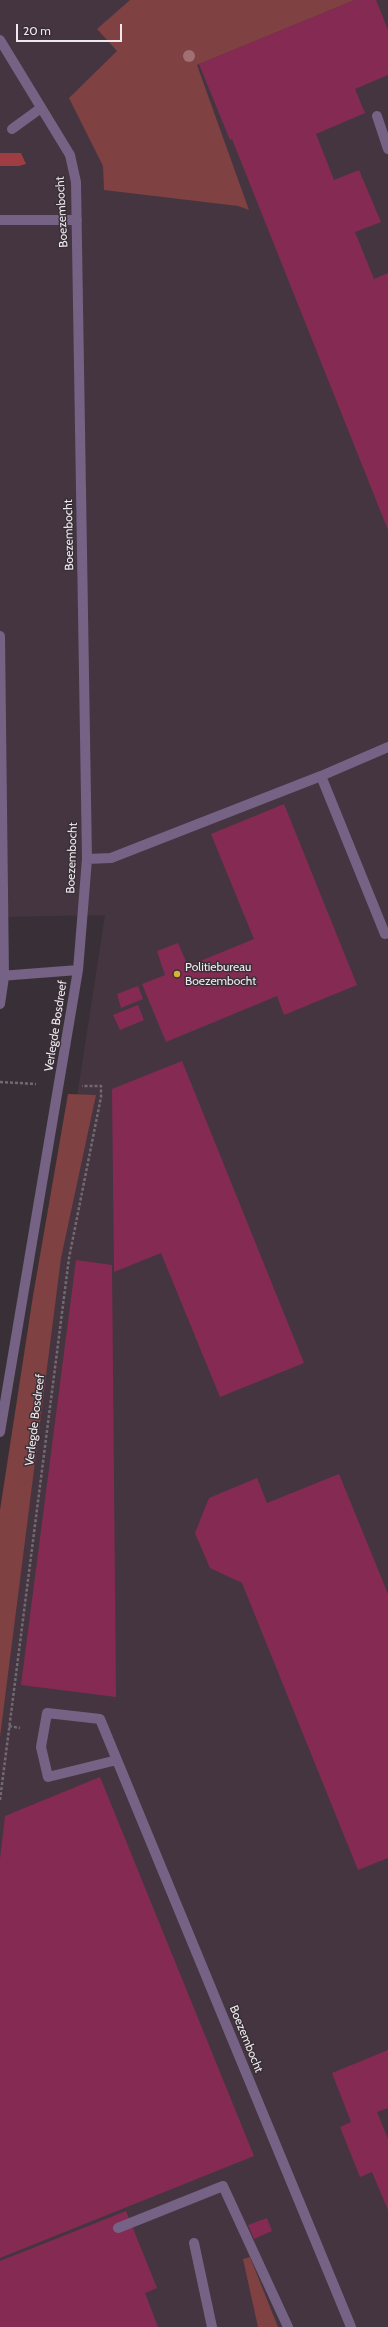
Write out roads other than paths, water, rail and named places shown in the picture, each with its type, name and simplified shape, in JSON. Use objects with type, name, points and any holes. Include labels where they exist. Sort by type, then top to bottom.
[{"type":"street","name":"Boezembocht","points":[[0,40],[70,155],[76,182],[87,859],[78,970]]},
{"type":"street","points":[[12,129],[41,108]]},
{"type":"street","points":[[377,116],[388,149]]},
{"type":"street","points":[[0,220],[77,220]]},
{"type":"street","points":[[0,636],[2,976],[0,1004]]},
{"type":"street","points":[[87,859],[111,858],[321,776],[388,747]]},
{"type":"street","points":[[321,776],[386,934],[388,933]]},
{"type":"street","points":[[2,976],[78,970]]},
{"type":"street","name":"Verlegde Bosdreef","points":[[0,1432],[78,970]]},
{"type":"street","name":"Boezembocht","points":[[117,1760],[48,1777],[41,1747],[47,1713],[100,1719],[117,1760],[350,2327]]},
{"type":"street","points":[[118,2228],[223,2186],[288,2327]]},
{"type":"street","points":[[194,2243],[212,2327]]},
{"type":"place","name":"Politiebureau Boezembocht","points":[[177,974]]}]
